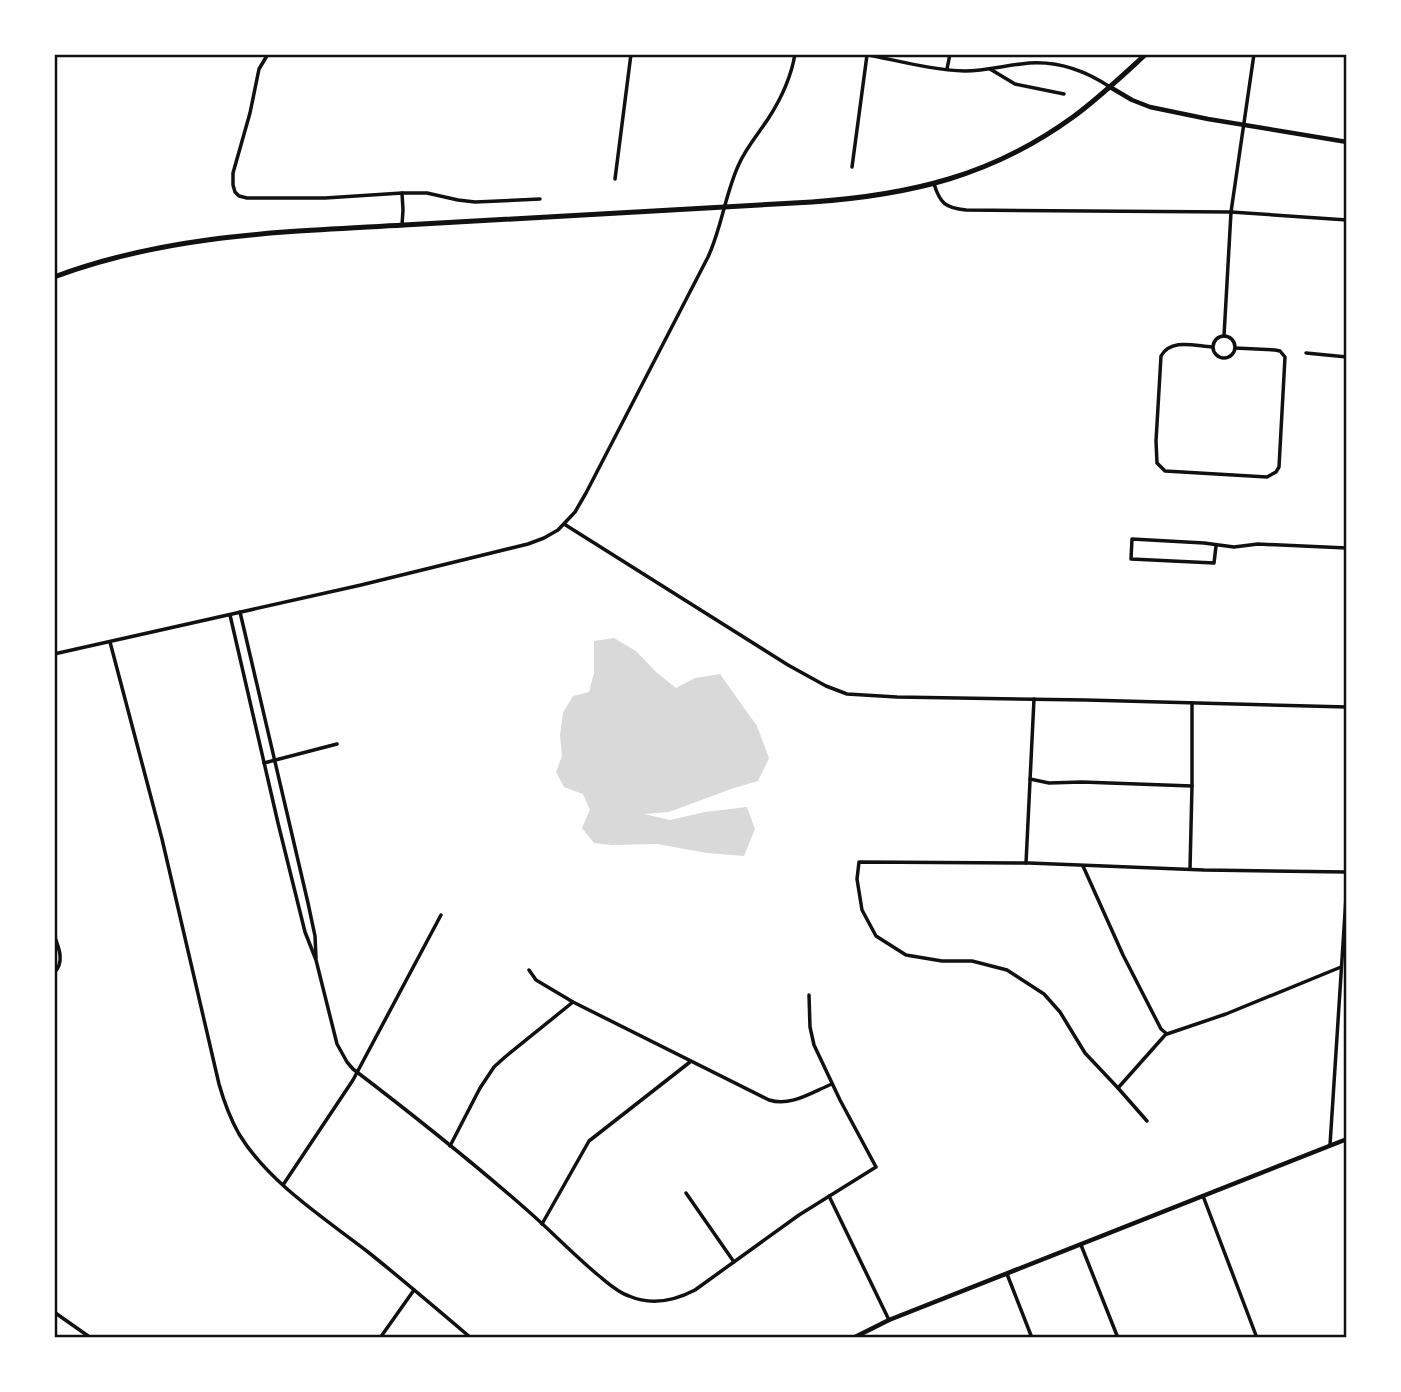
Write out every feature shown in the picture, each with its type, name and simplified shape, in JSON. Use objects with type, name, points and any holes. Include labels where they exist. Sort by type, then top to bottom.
[{"type":"main road","points":[[54,277],[116,257],[192,241],[266,233],[725,207],[868,197],[906,191],[985,167],[1028,146],[1073,117],[1146,54]]},
{"type":"street","points":[[268,54],[259,69],[250,114],[235,162],[233,185],[236,194],[247,198],[325,198],[427,193],[467,202],[540,199]]},
{"type":"street","points":[[615,178],[631,54]]},
{"type":"street","points":[[54,654],[362,585],[519,546],[544,538],[564,524],[580,503],[599,469],[708,257],[737,168],[782,94],[795,54]]},
{"type":"street","points":[[947,69],[950,54]]},
{"type":"street","points":[[1224,336],[1231,212],[1254,54]]},
{"type":"street","points":[[852,167],[865,55],[966,71],[1030,63],[1057,64],[1081,71],[1145,105],[1208,119],[1347,142]]},
{"type":"street","points":[[990,69],[1015,84],[1064,94]]},
{"type":"street","points":[[934,184],[944,203],[948,207],[958,209],[1231,212],[1347,220]]},
{"type":"street","points":[[402,193],[402,225]]},
{"type":"street","points":[[1224,336],[1233,340],[1235,348],[1230,356],[1224,358],[1217,356],[1213,347],[1215,340],[1224,336]]},
{"type":"street","points":[[1213,347],[1177,344],[1166,348],[1161,356],[1156,441],[1157,463],[1165,471],[1267,477],[1279,467],[1285,356],[1275,350],[1235,348]]},
{"type":"street","points":[[1306,353],[1347,357]]},
{"type":"street","points":[[564,524],[766,652],[836,691],[858,696],[884,697],[1347,707]]},
{"type":"street","points":[[1216,546],[1214,563],[1131,559],[1132,539],[1234,547],[1265,544],[1347,548]]},
{"type":"street","points":[[240,612],[299,862],[315,936],[316,960]]},
{"type":"street","points":[[230,615],[305,932],[316,960],[337,1044],[347,1062],[509,1194],[570,1252],[609,1284],[628,1296],[644,1301],[668,1300],[684,1295],[876,1167],[832,1084],[811,1036],[810,995]]},
{"type":"street","points":[[110,642],[162,839],[223,1097],[232,1120],[245,1143],[282,1185],[471,1338]]},
{"type":"street","points":[[247,689],[257,687]]},
{"type":"street","points":[[1026,863],[1034,699]]},
{"type":"street","points":[[1189,869],[1192,703]]},
{"type":"street","points":[[264,763],[337,744]]},
{"type":"street","points":[[1030,779],[1049,783],[1192,786]]},
{"type":"street","points":[[288,864],[299,862]]},
{"type":"street","points":[[1147,1121],[1085,1053],[1060,1012],[1044,994],[1007,970],[972,961],[942,961],[906,955],[876,936],[862,910],[857,879],[859,862],[1026,863],[1347,872]]},
{"type":"street","points":[[1083,866],[1124,956],[1161,1029],[1167,1034]]},
{"type":"street","points":[[1330,1145],[1347,883]]},
{"type":"street","points":[[282,1185],[358,1072],[440,915]]},
{"type":"street","points":[[54,935],[61,960],[54,974]]},
{"type":"street","points":[[1118,1088],[1167,1034],[1226,1014],[1341,967]]},
{"type":"street","points":[[529,970],[536,980],[573,1002],[769,1100],[778,1103],[796,1100],[832,1084]]},
{"type":"street","points":[[450,1146],[480,1088],[494,1068],[573,1002]]},
{"type":"street","points":[[542,1224],[589,1141],[690,1062]]},
{"type":"street","points":[[853,1338],[889,1320],[1347,1139]]},
{"type":"street","points":[[686,1193],[734,1262]]},
{"type":"street","points":[[829,1196],[889,1320]]},
{"type":"street","points":[[1203,1196],[1257,1338]]},
{"type":"street","points":[[1081,1245],[1118,1338]]},
{"type":"street","points":[[1007,1274],[1032,1338]]},
{"type":"street","points":[[380,1338],[414,1290]]},
{"type":"street","points":[[54,1312],[91,1338]]},
{"type":"shaded area","points":[[614,638],[636,651],[676,688],[695,678],[720,674],[757,726],[769,758],[758,781],[669,812],[644,814],[670,820],[747,807],[755,829],[744,856],[657,844],[594,843],[582,828],[590,810],[583,794],[564,787],[556,772],[562,756],[560,735],[563,713],[573,696],[589,692],[594,673],[594,641]]}]
